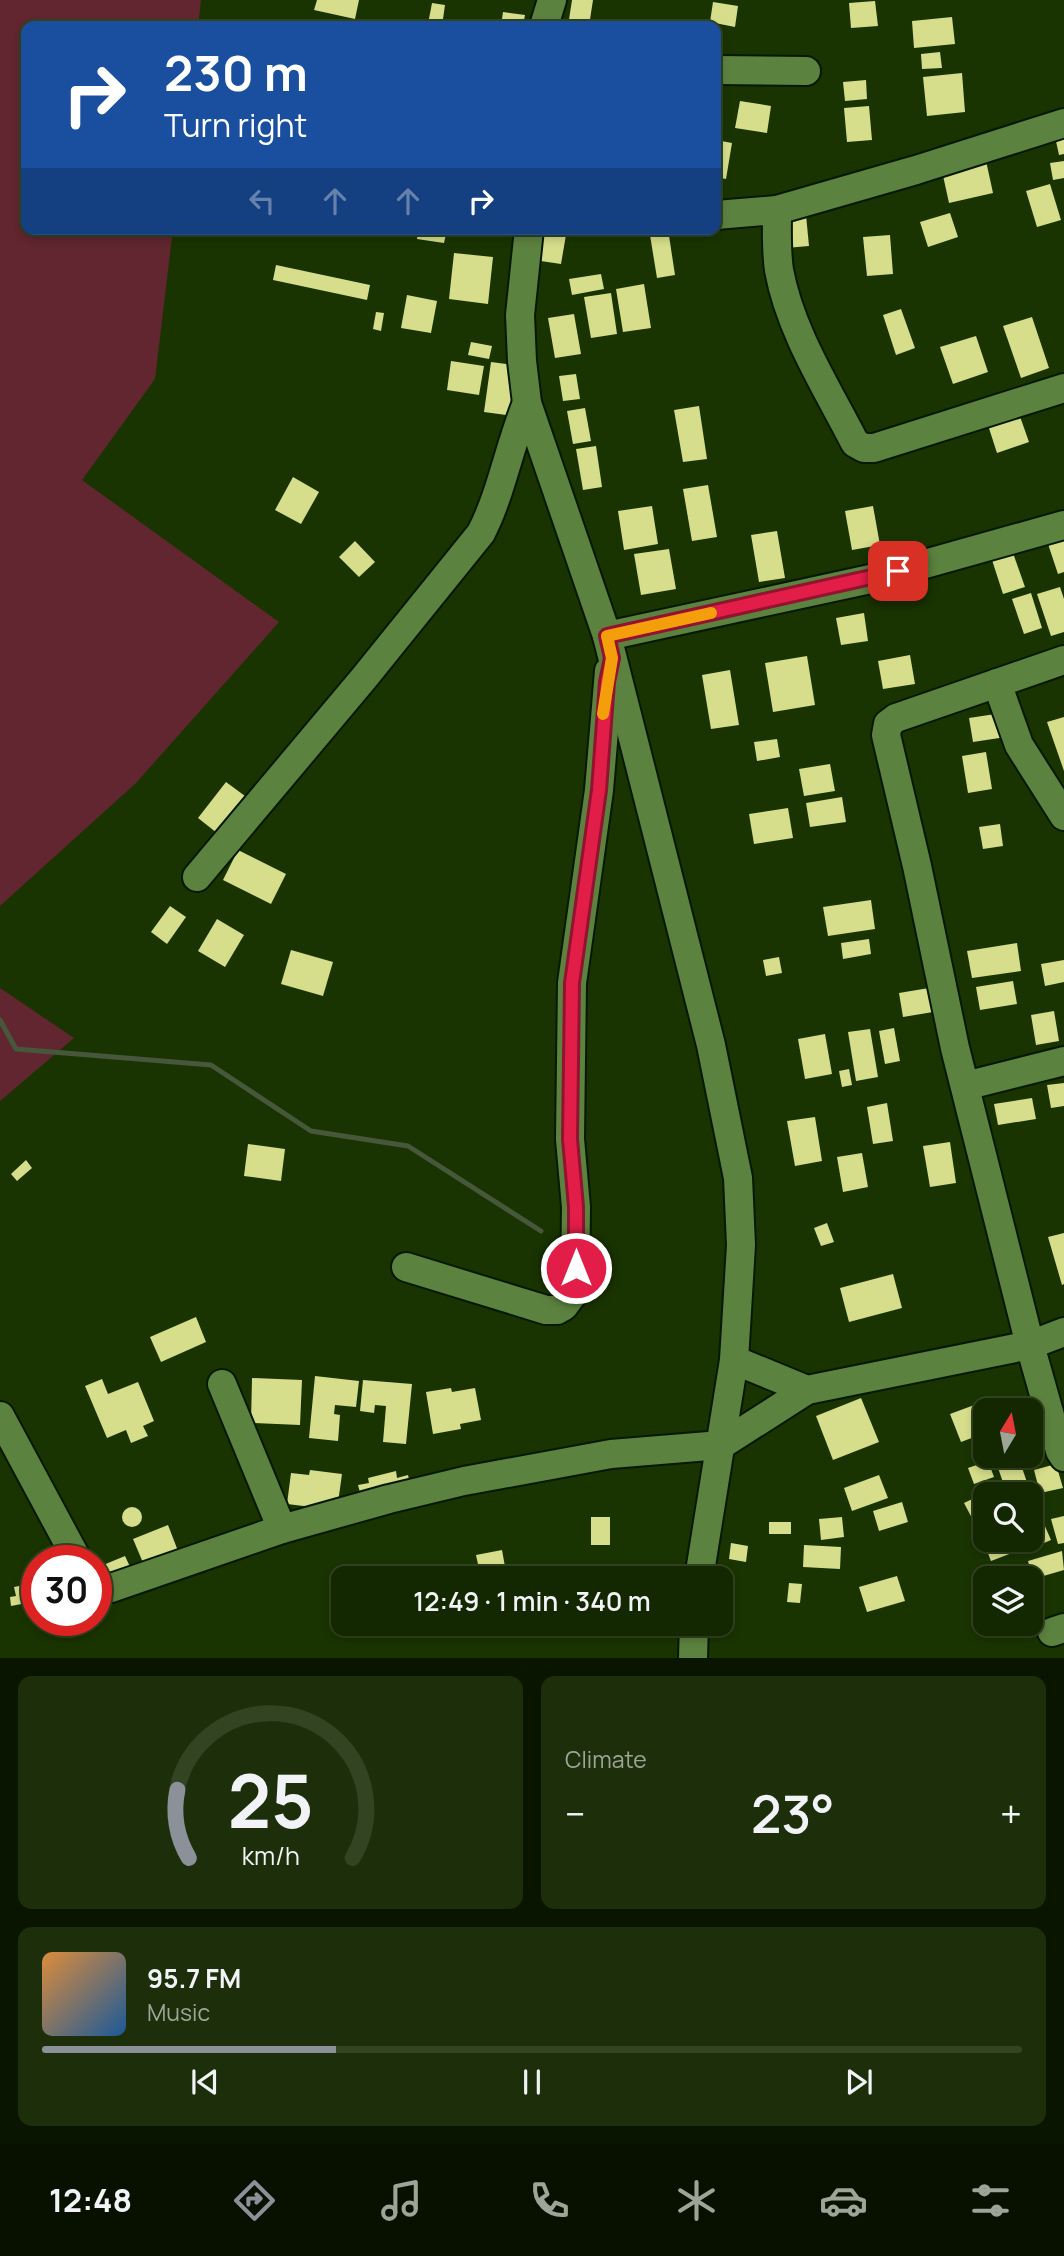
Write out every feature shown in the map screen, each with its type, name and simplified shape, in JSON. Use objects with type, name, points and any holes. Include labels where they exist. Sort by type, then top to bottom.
[{"type":"street","points":[[546,21],[552,0]]},
{"type":"street","points":[[721,70],[806,71]]},
{"type":"street","points":[[721,215],[777,210],[1064,123]]},
{"type":"street","points":[[777,210],[779,271],[794,322],[855,443],[864,448],[874,448],[1064,388]]},
{"type":"street","points":[[528,235],[520,315],[527,403],[609,647],[711,1045],[738,1178],[741,1245],[734,1360],[701,1566]]},
{"type":"street","points":[[197,877],[481,533],[491,513],[515,432],[527,403]]},
{"type":"street","points":[[609,647],[875,578],[1064,525]]},
{"type":"street","points":[[406,1267],[546,1310],[556,1310],[564,1306],[572,1295],[576,1268],[576,1207],[570,1139],[572,983],[599,790],[609,647]]},
{"type":"street","points":[[1064,660],[896,718],[888,724],[886,735],[965,1086],[1030,1345],[1064,1457]]},
{"type":"street","points":[[997,683],[1019,745],[1064,816]]},
{"type":"street","points":[[965,1086],[1064,1061]]},
{"type":"street","points":[[112,1588],[282,1529],[389,1499],[611,1454],[721,1445],[807,1390],[1030,1345],[1064,1332]]},
{"type":"street","points":[[734,1360],[807,1390]]},
{"type":"street","points":[[222,1384],[282,1529]]},
{"type":"street","points":[[0,1416],[70,1545]]},
{"type":"street","points":[[693,1657],[694,1636]]},
{"type":"shaded area","points":[[0,0],[201,0],[199,21],[21,21],[21,235],[172,235],[155,379],[82,480],[279,622],[136,783],[0,906]]},
{"type":"shaded area","points":[[0,988],[74,1038],[0,1101]]},
{"type":"building","points":[[317,0],[359,0],[355,19],[314,10]]},
{"type":"building","points":[[572,0],[593,0],[590,21],[569,21]]},
{"type":"building","points":[[875,1],[878,26],[851,28],[849,3]]},
{"type":"building","points":[[713,2],[738,6],[735,27],[721,24],[721,21],[710,21]]},
{"type":"building","points":[[432,3],[445,5],[443,21],[429,21]]},
{"type":"building","points":[[503,12],[525,15],[524,21],[502,21]]},
{"type":"building","points":[[952,17],[955,44],[914,48],[912,21]]},
{"type":"building","points":[[940,52],[942,68],[922,69],[921,54]]},
{"type":"building","points":[[962,73],[965,112],[927,116],[923,77]]},
{"type":"building","points":[[866,80],[867,99],[845,101],[843,82]]},
{"type":"building","points":[[740,101],[771,106],[767,133],[735,128]]},
{"type":"building","points":[[869,106],[872,140],[847,142],[844,108]]},
{"type":"building","points":[[1064,130],[1064,154],[1059,155],[1054,132]]},
{"type":"building","points":[[721,141],[732,143],[726,179],[721,178]]},
{"type":"building","points":[[986,161],[993,193],[949,203],[942,171]]},
{"type":"building","points":[[1064,161],[1064,178],[1053,180],[1050,163]]},
{"type":"building","points":[[1050,184],[1061,220],[1037,227],[1026,191]]},
{"type":"building","points":[[950,213],[958,237],[928,247],[920,222]]},
{"type":"building","points":[[806,215],[809,246],[786,248],[784,217]]},
{"type":"building","points":[[417,235],[446,235],[444,243],[417,239]]},
{"type":"building","points":[[538,235],[566,235],[561,264],[534,260]]},
{"type":"building","points":[[650,235],[669,235],[675,275],[657,278]]},
{"type":"building","points":[[890,235],[893,274],[867,276],[863,237]]},
{"type":"building","points":[[454,253],[493,257],[488,304],[449,299]]},
{"type":"building","points":[[276,265],[370,285],[367,300],[273,280]]},
{"type":"building","points":[[601,274],[604,289],[572,295],[569,279]]},
{"type":"building","points":[[644,284],[651,328],[623,332],[616,289]]},
{"type":"building","points":[[611,293],[617,334],[591,338],[584,297]]},
{"type":"building","points":[[407,295],[437,301],[431,333],[401,328]]},
{"type":"building","points":[[901,309],[915,348],[896,355],[883,315]]},
{"type":"building","points":[[376,312],[384,313],[381,331],[373,329]]},
{"type":"building","points":[[574,314],[581,354],[555,358],[548,318]]},
{"type":"building","points":[[1032,317],[1049,368],[1021,378],[1003,326]]},
{"type":"building","points":[[976,336],[988,372],[953,384],[940,347]]},
{"type":"building","points":[[471,342],[492,346],[489,359],[468,355]]},
{"type":"building","points":[[451,361],[484,366],[479,395],[447,390]]},
{"type":"building","points":[[491,362],[521,366],[514,416],[484,412]]},
{"type":"building","points":[[576,374],[580,399],[563,401],[559,376]]},
{"type":"building","points":[[699,406],[707,459],[683,462],[674,410]]},
{"type":"building","points":[[585,408],[591,441],[573,444],[567,411]]},
{"type":"building","points":[[1017,408],[1029,442],[997,453],[986,419]]},
{"type":"building","points":[[596,446],[602,487],[583,490],[576,449]]},
{"type":"building","points":[[293,477],[319,492],[301,524],[275,510]]},
{"type":"building","points":[[708,485],[717,537],[692,541],[683,489]]},
{"type":"building","points":[[652,506],[658,544],[624,550],[618,511]]},
{"type":"building","points":[[873,506],[880,545],[852,550],[845,511]]},
{"type":"building","points":[[777,531],[785,578],[759,582],[751,535]]},
{"type":"building","points":[[1064,532],[1064,572],[1058,574],[1046,538]]},
{"type":"building","points":[[355,541],[375,562],[359,577],[339,557]]},
{"type":"building","points":[[669,549],[676,589],[641,595],[634,554]]},
{"type":"building","points":[[1013,553],[1025,587],[1003,594],[992,560]]},
{"type":"building","points":[[1060,587],[1064,599],[1064,632],[1051,636],[1037,594]]},
{"type":"building","points":[[1031,593],[1042,628],[1024,634],[1012,599]]},
{"type":"building","points":[[864,613],[868,641],[841,645],[836,618]]},
{"type":"building","points":[[910,655],[915,684],[883,689],[878,661]]},
{"type":"building","points":[[807,656],[815,705],[773,712],[765,663]]},
{"type":"building","points":[[730,670],[739,725],[711,729],[702,675]]},
{"type":"building","points":[[1002,713],[1006,737],[973,742],[969,718]]},
{"type":"building","points":[[1064,717],[1064,771],[1047,722]]},
{"type":"building","points":[[777,739],[780,757],[757,761],[754,742]]},
{"type":"building","points":[[986,752],[992,789],[968,793],[962,756]]},
{"type":"building","points":[[830,764],[835,791],[804,796],[799,769]]},
{"type":"building","points":[[226,782],[245,796],[217,833],[198,818]]},
{"type":"building","points":[[842,797],[846,822],[810,827],[806,803]]},
{"type":"building","points":[[788,808],[793,838],[754,844],[749,814]]},
{"type":"building","points":[[1000,824],[1003,846],[983,849],[979,827]]},
{"type":"building","points":[[238,850],[286,874],[271,904],[223,880]]},
{"type":"building","points":[[871,900],[875,929],[828,936],[823,907]]},
{"type":"building","points":[[170,906],[186,917],[167,944],[151,932]]},
{"type":"building","points":[[217,919],[244,935],[225,967],[198,951]]},
{"type":"building","points":[[869,939],[871,954],[843,959],[841,943]]},
{"type":"building","points":[[1017,943],[1021,971],[972,978],[967,951]]},
{"type":"building","points":[[291,950],[333,962],[323,996],[281,984]]},
{"type":"building","points":[[779,957],[782,973],[766,976],[763,960]]},
{"type":"building","points":[[1064,960],[1064,982],[1045,986],[1041,964]]},
{"type":"building","points":[[1013,981],[1017,1004],[980,1010],[976,987]]},
{"type":"building","points":[[929,988],[933,1012],[903,1017],[899,993]]},
{"type":"building","points":[[1054,1011],[1059,1041],[1036,1045],[1031,1015]]},
{"type":"building","points":[[894,1028],[900,1061],[885,1064],[879,1031]]},
{"type":"building","points":[[870,1029],[878,1077],[856,1081],[848,1032]]},
{"type":"building","points":[[825,1034],[832,1074],[805,1079],[798,1039]]},
{"type":"building","points":[[849,1069],[852,1085],[842,1087],[839,1071]]},
{"type":"building","points":[[1064,1083],[1064,1106],[1051,1108],[1047,1085]]},
{"type":"building","points":[[1032,1098],[1036,1119],[998,1125],[994,1104]]},
{"type":"building","points":[[887,1103],[893,1141],[873,1144],[867,1107]]},
{"type":"building","points":[[815,1117],[822,1161],[795,1166],[787,1121]]},
{"type":"building","points":[[950,1142],[956,1183],[930,1187],[923,1146]]},
{"type":"building","points":[[248,1144],[285,1149],[281,1181],[244,1176]]},
{"type":"building","points":[[862,1153],[868,1187],[843,1192],[837,1157]]},
{"type":"building","points":[[26,1160],[32,1168],[17,1181],[11,1174]]},
{"type":"building","points":[[827,1223],[834,1242],[821,1246],[814,1228]]},
{"type":"building","points":[[1064,1233],[1064,1284],[1062,1285],[1048,1237]]},
{"type":"building","points":[[893,1274],[902,1308],[849,1322],[840,1288]]},
{"type":"building","points":[[196,1317],[206,1342],[161,1362],[150,1337]]},
{"type":"building","points":[[315,1376],[359,1381],[356,1407],[335,1405],[334,1414],[340,1415],[338,1441],[309,1438]]},
{"type":"building","points":[[252,1378],[302,1380],[300,1425],[251,1423]]},
{"type":"building","points":[[102,1379],[108,1394],[138,1382],[154,1421],[143,1426],[148,1436],[131,1443],[126,1430],[107,1438],[85,1386]]},
{"type":"building","points":[[363,1380],[412,1384],[406,1444],[383,1442],[386,1406],[375,1405],[374,1413],[360,1411]]},
{"type":"building","points":[[451,1388],[452,1392],[475,1388],[481,1420],[460,1424],[461,1429],[433,1434],[426,1392]]},
{"type":"building","points":[[861,1398],[879,1442],[833,1460],[816,1416]]},
{"type":"building","points":[[973,1405],[973,1438],[961,1442],[950,1414]]},
{"type":"building","points":[[1052,1439],[1056,1451],[1043,1456],[1043,1442]]},
{"type":"building","points":[[1056,1464],[1063,1488],[1043,1492],[1043,1482],[1037,1482],[1034,1470]]},
{"type":"building","points":[[968,1468],[991,1468],[994,1477],[973,1482]]},
{"type":"building","points":[[998,1468],[1022,1468],[1027,1482],[1003,1482]]},
{"type":"building","points":[[310,1470],[342,1474],[337,1510],[287,1504],[291,1473],[309,1475]]},
{"type":"building","points":[[396,1471],[397,1478],[408,1475],[411,1489],[362,1500],[358,1485],[369,1483],[368,1478]]},
{"type":"building","points":[[879,1475],[888,1498],[852,1511],[844,1488]]},
{"type":"building","points":[[973,1499],[973,1520],[964,1503]]},
{"type":"building","points":[[902,1502],[908,1522],[879,1531],[873,1511]]},
{"type":"building","points":[[132,1507],[139,1510],[142,1517],[139,1524],[132,1527],[125,1524],[122,1517],[125,1510]]},
{"type":"building","points":[[1064,1516],[1064,1543],[1058,1544],[1051,1519]]},
{"type":"building","points":[[591,1517],[610,1517],[610,1545],[591,1545]]},
{"type":"building","points":[[842,1517],[844,1537],[821,1540],[819,1519]]},
{"type":"building","points":[[769,1522],[791,1522],[791,1534],[769,1534]]},
{"type":"building","points":[[1043,1522],[1051,1540],[1043,1543]]},
{"type":"building","points":[[168,1525],[178,1551],[144,1565],[133,1539]]},
{"type":"building","points":[[731,1543],[748,1546],[746,1562],[729,1559]]},
{"type":"building","points":[[804,1545],[841,1547],[840,1569],[803,1567]]},
{"type":"building","points":[[502,1550],[505,1566],[478,1566],[476,1555]]},
{"type":"building","points":[[1062,1551],[1064,1570],[1043,1576],[1043,1566],[1029,1566],[1028,1561]]},
{"type":"building","points":[[987,1552],[1012,1552],[1012,1553],[991,1561]]},
{"type":"building","points":[[125,1556],[132,1571],[112,1579],[112,1561]]},
{"type":"building","points":[[897,1576],[905,1601],[867,1612],[859,1587]]},
{"type":"building","points":[[789,1583],[802,1584],[800,1603],[787,1602]]},
{"type":"building","points":[[21,1586],[21,1604],[11,1606],[10,1597],[16,1596],[14,1587]]},
{"type":"waterway","points":[[0,1020],[16,1049],[211,1065],[311,1131],[408,1146],[541,1231]]},
{"type":"slow traffic","points":[[603,714],[612,658],[607,636],[711,613]]},
{"type":"route","points":[[576,1268],[576,1207],[570,1139],[572,983],[599,790],[604,711],[612,658],[607,636],[898,571]]}]
